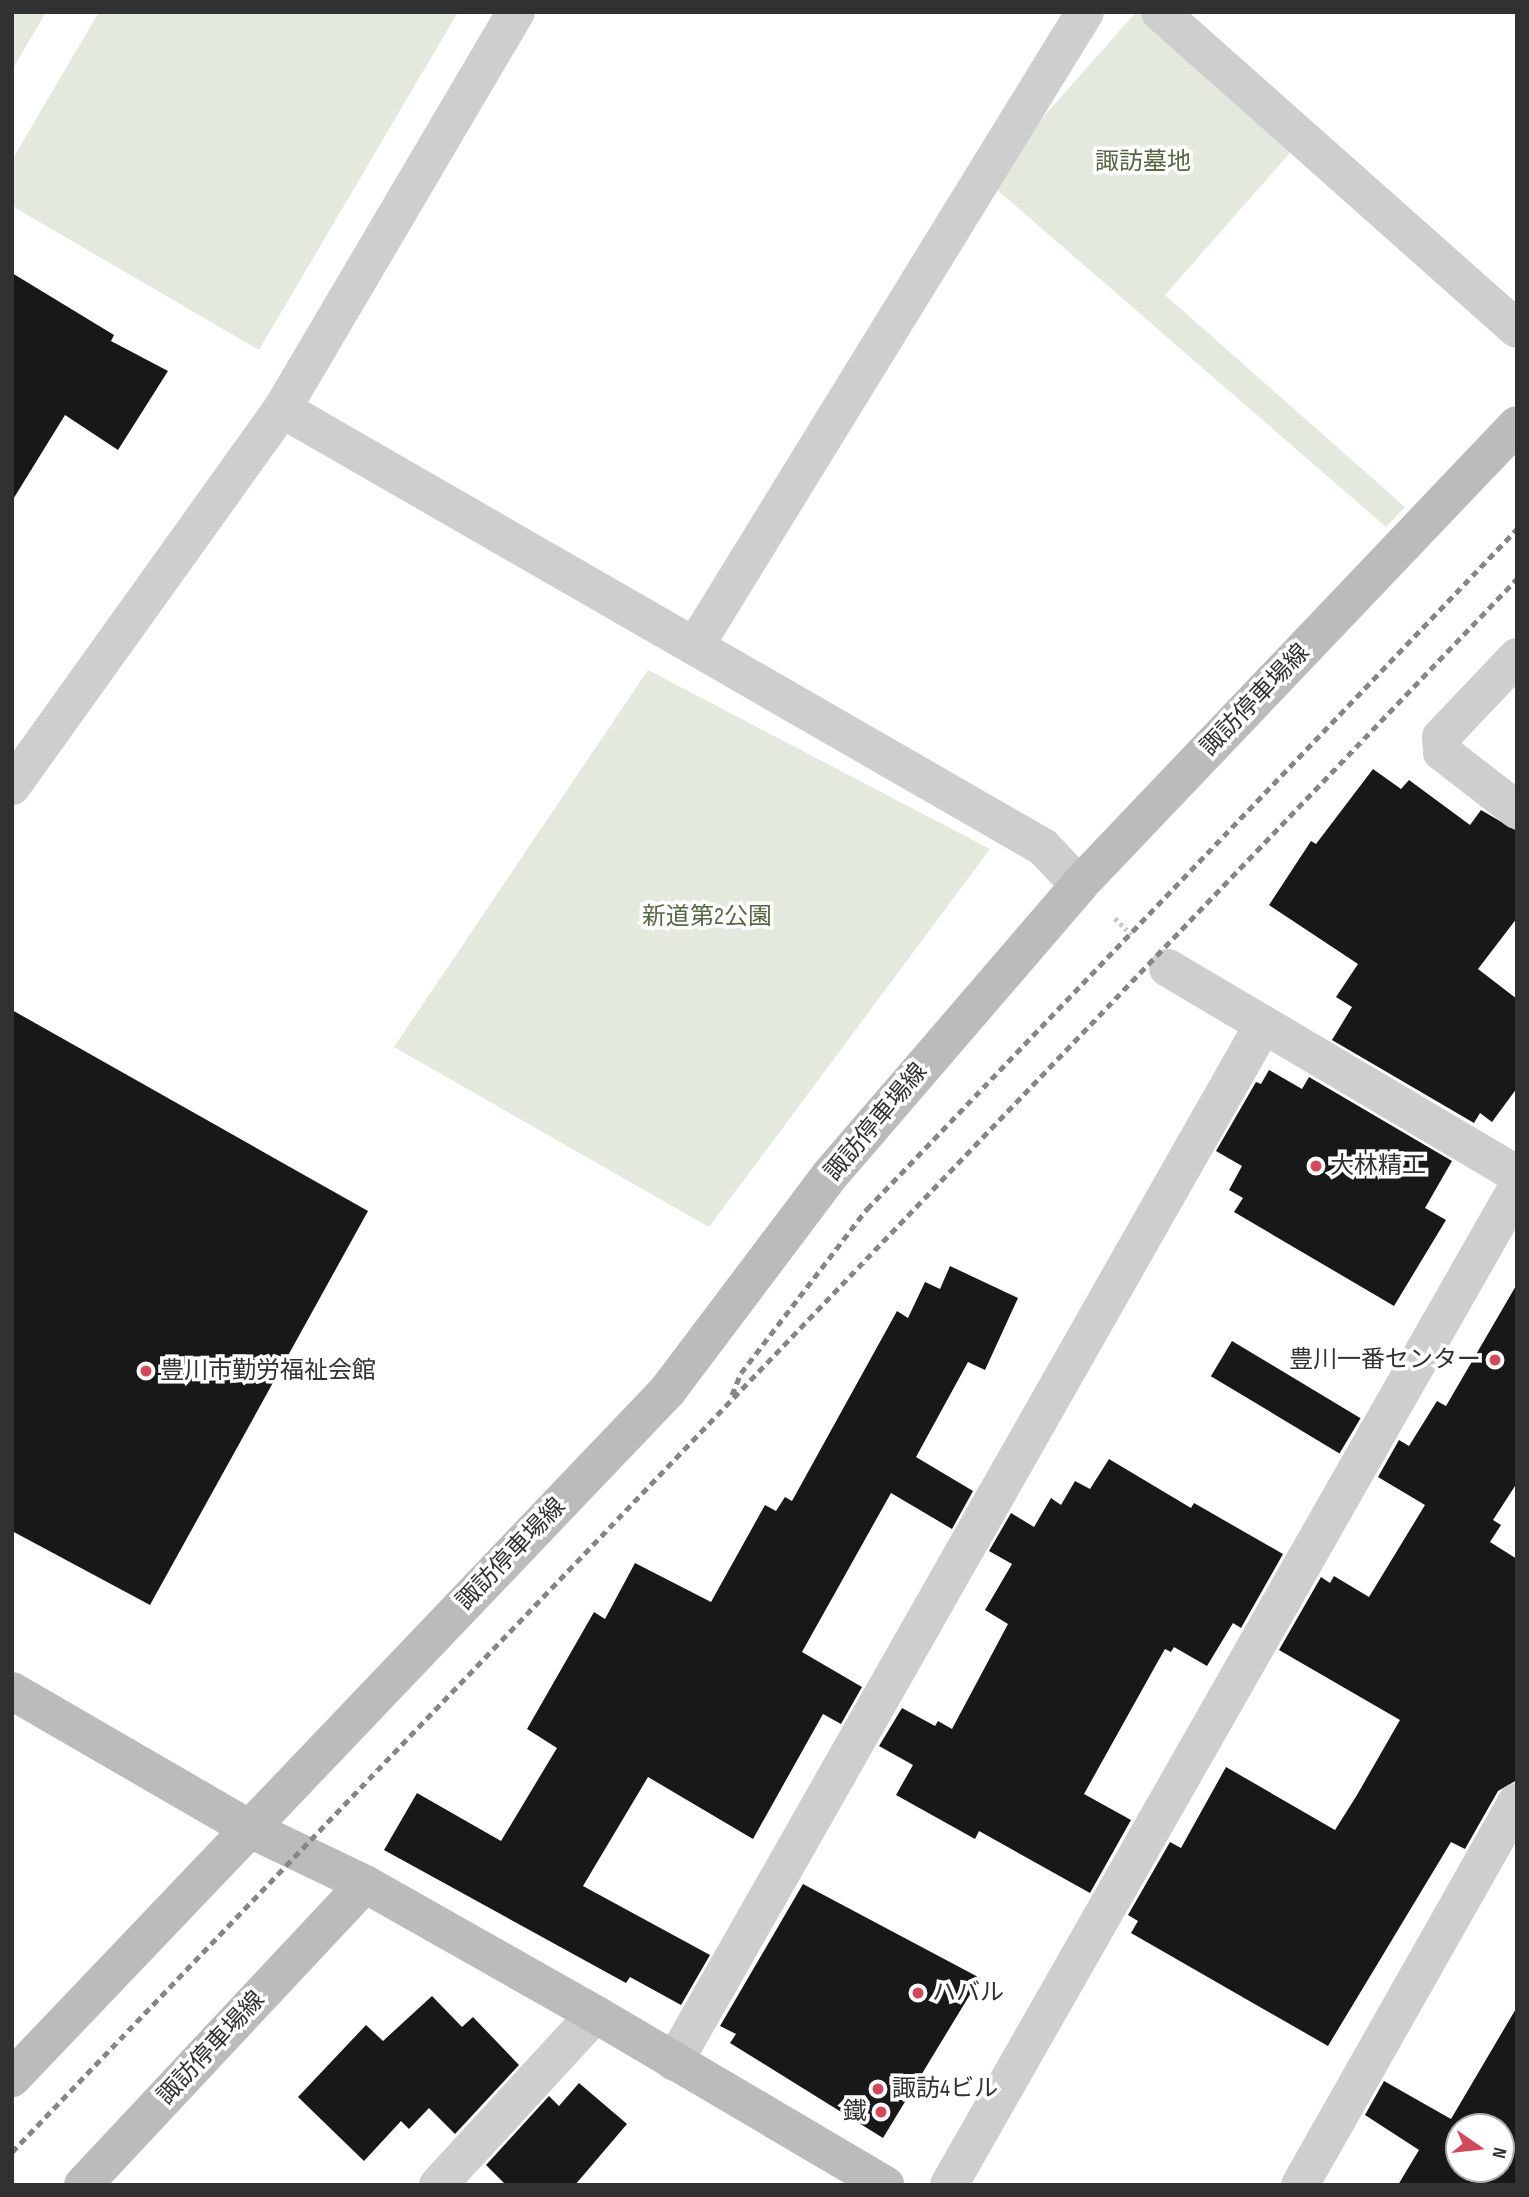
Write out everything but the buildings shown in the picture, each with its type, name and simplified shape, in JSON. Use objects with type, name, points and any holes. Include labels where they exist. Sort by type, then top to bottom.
[{"type":"main road","name":"諏訪停車場線","points":[[12,2078],[668,1390],[830,1175],[1079,886],[1517,425]]},
{"type":"main road","points":[[12,1691],[248,1828],[365,1884],[595,2014],[885,2185]]},
{"type":"main road","name":"諏訪停車場線","points":[[83,2185],[365,1884]]},
{"type":"street","points":[[12,786],[282,409],[516,12]]},
{"type":"street","points":[[695,646],[1085,12]]},
{"type":"street","points":[[1160,12],[1517,329]]},
{"type":"street","points":[[282,409],[1043,847],[1079,886]]},
{"type":"street","points":[[1517,657],[1441,737],[1442,752],[1517,810]]},
{"type":"street","points":[[1168,968],[1517,1174]]},
{"type":"street","points":[[674,2062],[1263,1025]]},
{"type":"street","points":[[949,2185],[1517,1188]]},
{"type":"street","points":[[1300,2185],[1517,1802]]},
{"type":"street","points":[[438,2185],[595,2014]]},
{"type":"path","points":[[1079,886],[1168,968]]},
{"type":"green space","points":[[12,12],[46,12],[12,70]]},
{"type":"green space","points":[[99,12],[458,12],[259,350],[12,206],[12,160]]},
{"type":"green space","name":"諏訪墓地","points":[[1136,12],[1144,12],[1295,147],[1165,295],[1405,507],[1386,527],[987,181]]},
{"type":"green space","name":"新道第2公園","points":[[648,670],[990,849],[709,1227],[394,1047]]},
{"type":"railway","points":[[732,1395],[741,1373],[867,1209],[1517,529]]},
{"type":"railway","points":[[12,2152],[1517,579]]},
{"type":"place","name":"大林精工","points":[[1316,1166]]},
{"type":"place","name":"豊川一番センター","points":[[1495,1360]]},
{"type":"place","name":"豊川市勤労福祉会館","points":[[146,1371]]},
{"type":"place","name":"ハバル","points":[[918,1993]]},
{"type":"place","name":"諏訪4ビル","points":[[878,2089]]},
{"type":"place","name":"鐵","points":[[881,2112]]}]
